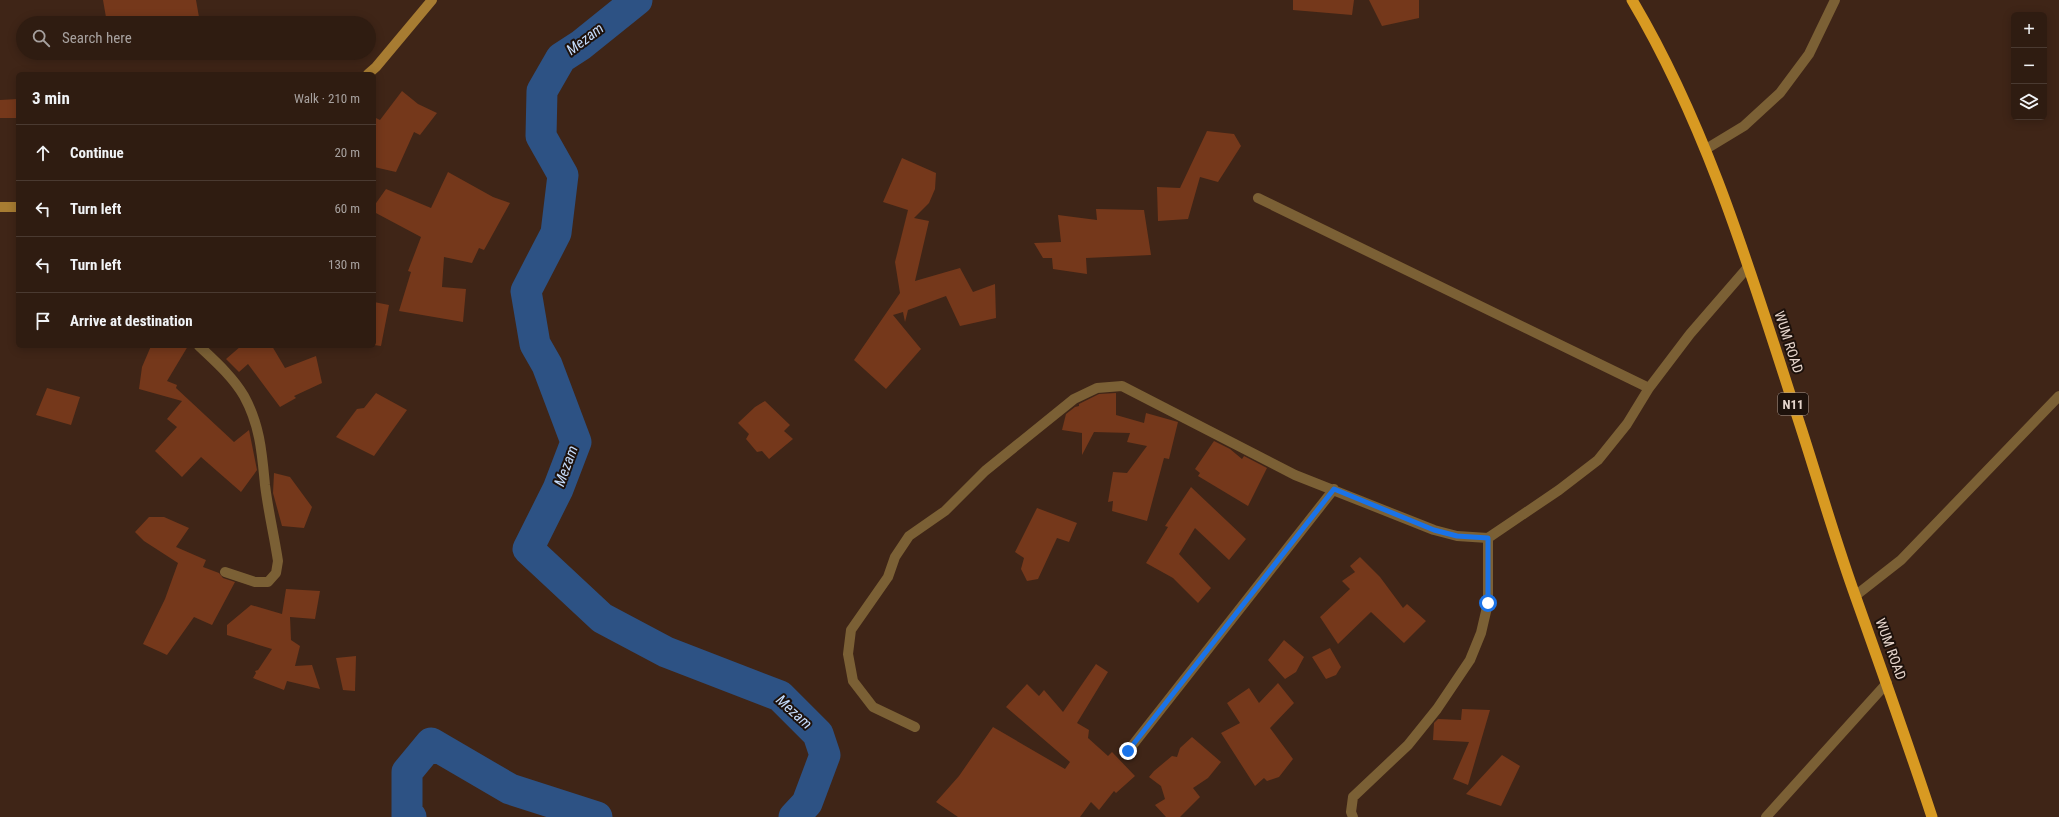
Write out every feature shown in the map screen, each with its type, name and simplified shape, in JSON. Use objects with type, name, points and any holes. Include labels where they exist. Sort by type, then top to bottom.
[{"type":"highway","name":"WUM ROAD","points":[[1632,0],[1656,40],[1706,149],[1748,267],[1855,596],[1887,683],[1932,817]]},
{"type":"main road","points":[[371,72],[376,68],[432,0]]},
{"type":"main road","points":[[0,208],[16,207]]},
{"type":"street","points":[[1706,149],[1744,126],[1780,93],[1809,54],[1835,0]]},
{"type":"street","points":[[1258,198],[1649,388]]},
{"type":"street","points":[[915,727],[873,707],[853,681],[848,654],[851,630],[888,577],[895,557],[909,536],[945,511],[985,471],[1074,399],[1096,388],[1122,386],[1295,475],[1334,489],[1434,530],[1457,536],[1488,538],[1559,490],[1598,460],[1627,424],[1649,388],[1690,334],[1748,267]]},
{"type":"street","points":[[201,348],[224,370],[243,395],[256,420],[262,448],[265,486],[278,560],[276,573],[268,582],[255,582],[225,572]]},
{"type":"street","points":[[1855,596],[1901,560],[2059,396]]},
{"type":"street","points":[[1128,751],[1334,489]]},
{"type":"street","points":[[1352,817],[1351,812],[1353,797],[1408,745],[1437,709],[1470,660],[1481,633],[1488,603],[1488,538]]},
{"type":"street","points":[[1766,817],[1887,683]]},
{"type":"building","points":[[103,0],[196,0],[199,16],[106,16]]},
{"type":"building","points":[[1293,0],[1354,0],[1352,15],[1293,10]]},
{"type":"building","points":[[1369,0],[1419,0],[1419,18],[1382,26]]},
{"type":"building","points":[[402,91],[418,104],[437,113],[420,135],[414,132],[396,172],[376,167],[376,118],[380,120]]},
{"type":"building","points":[[16,99],[16,118],[0,118],[0,100]]},
{"type":"building","points":[[1207,131],[1234,134],[1241,146],[1218,182],[1200,177],[1188,219],[1158,221],[1157,187],[1180,188]]},
{"type":"building","points":[[902,158],[936,173],[935,189],[929,203],[914,218],[929,221],[915,281],[960,268],[973,292],[995,284],[996,318],[960,326],[946,296],[908,310],[905,322],[903,312],[893,315],[921,349],[886,389],[854,360],[900,293],[895,262],[908,210],[883,202]]},
{"type":"building","points":[[448,172],[493,197],[510,203],[484,250],[479,248],[472,263],[444,257],[442,287],[466,289],[463,322],[399,311],[411,272],[408,271],[421,237],[376,213],[376,203],[386,189],[431,208]]},
{"type":"building","points":[[1096,209],[1144,210],[1151,255],[1086,258],[1087,274],[1053,269],[1052,258],[1043,258],[1034,243],[1061,242],[1058,215],[1097,220]]},
{"type":"building","points":[[376,302],[389,305],[381,346],[376,345]]},
{"type":"building","points":[[150,348],[187,348],[167,381],[177,385],[176,388],[234,442],[249,430],[257,470],[241,492],[201,457],[182,477],[155,451],[177,427],[167,419],[182,401],[139,389],[142,367]]},
{"type":"building","points":[[239,348],[273,348],[285,368],[316,356],[322,383],[294,396],[296,398],[280,407],[248,364],[239,372],[226,359]]},
{"type":"building","points":[[47,388],[80,397],[71,425],[36,415]]},
{"type":"building","points":[[376,393],[407,410],[374,456],[336,437],[357,409],[364,408]]},
{"type":"building","points":[[1116,393],[1116,415],[1144,423],[1146,413],[1178,422],[1169,459],[1164,458],[1147,521],[1112,511],[1113,501],[1108,502],[1113,472],[1127,473],[1147,446],[1127,442],[1130,433],[1094,432],[1082,455],[1082,433],[1062,430],[1066,414],[1075,407],[1079,406],[1079,404],[1099,394]]},
{"type":"building","points":[[765,401],[790,425],[784,431],[793,439],[769,459],[762,451],[757,452],[746,439],[749,434],[738,423],[755,407]]},
{"type":"building","points":[[1214,441],[1230,449],[1242,459],[1244,456],[1267,468],[1248,506],[1198,476],[1200,473],[1195,469]]},
{"type":"building","points":[[274,473],[290,477],[312,507],[304,528],[282,526],[273,493]]},
{"type":"building","points":[[1191,487],[1246,539],[1229,560],[1195,528],[1179,554],[1211,588],[1198,603],[1173,578],[1146,563],[1168,527],[1165,526]]},
{"type":"building","points":[[1037,508],[1077,523],[1069,542],[1057,538],[1038,579],[1027,581],[1021,569],[1024,558],[1015,552]]},
{"type":"building","points":[[149,517],[164,517],[189,528],[176,547],[206,560],[203,567],[219,573],[223,578],[235,582],[212,625],[194,617],[167,655],[143,644],[165,599],[178,563],[144,541],[135,532]]},
{"type":"building","points":[[1360,557],[1380,577],[1403,608],[1407,604],[1426,621],[1404,643],[1371,612],[1338,644],[1320,617],[1350,589],[1342,581],[1355,572],[1350,566]]},
{"type":"building","points":[[286,589],[320,591],[315,619],[290,617],[291,640],[300,646],[295,666],[312,665],[320,689],[287,681],[284,690],[253,678],[256,673],[255,671],[258,670],[272,649],[227,635],[227,625],[251,605],[282,614]]},
{"type":"building","points":[[1284,640],[1304,657],[1296,672],[1285,679],[1268,660]]},
{"type":"building","points":[[1330,648],[1341,667],[1336,675],[1326,679],[1312,657]]},
{"type":"building","points":[[356,656],[355,691],[343,690],[336,658]]},
{"type":"building","points":[[1096,664],[1108,672],[1077,723],[1089,730],[1088,738],[1108,756],[1112,752],[1135,776],[1116,793],[1114,791],[1099,810],[1091,802],[1080,817],[958,817],[936,802],[959,776],[993,727],[1065,769],[1070,762],[1006,707],[1027,684],[1039,696],[1044,690],[1063,712]]},
{"type":"building","points":[[1278,683],[1294,703],[1270,728],[1293,759],[1279,777],[1267,781],[1264,778],[1255,786],[1221,733],[1240,723],[1227,703],[1249,688],[1259,703]]},
{"type":"building","points":[[1462,709],[1490,710],[1468,785],[1453,779],[1469,742],[1433,740],[1434,723],[1438,719],[1461,720]]},
{"type":"building","points":[[1192,737],[1221,762],[1208,778],[1193,788],[1200,797],[1180,817],[1166,817],[1155,805],[1165,799],[1161,786],[1149,777],[1172,756],[1177,757],[1180,748]]},
{"type":"building","points":[[1502,755],[1520,766],[1501,806],[1466,794]]},
{"type":"waterway","name":"Mezam","points":[[637,0],[581,45],[561,58],[542,91],[541,136],[563,175],[556,233],[526,291],[535,344],[547,365],[576,442],[558,489],[528,549],[602,618],[666,652],[780,696],[818,734],[825,755],[807,803],[794,817]]},
{"type":"waterway","name":"Mezam","points":[[411,817],[407,816],[407,772],[431,743],[510,789],[597,817]]},
{"type":"route","points":[[1128,751],[1334,489],[1434,530],[1457,536],[1488,538],[1488,603]]}]
